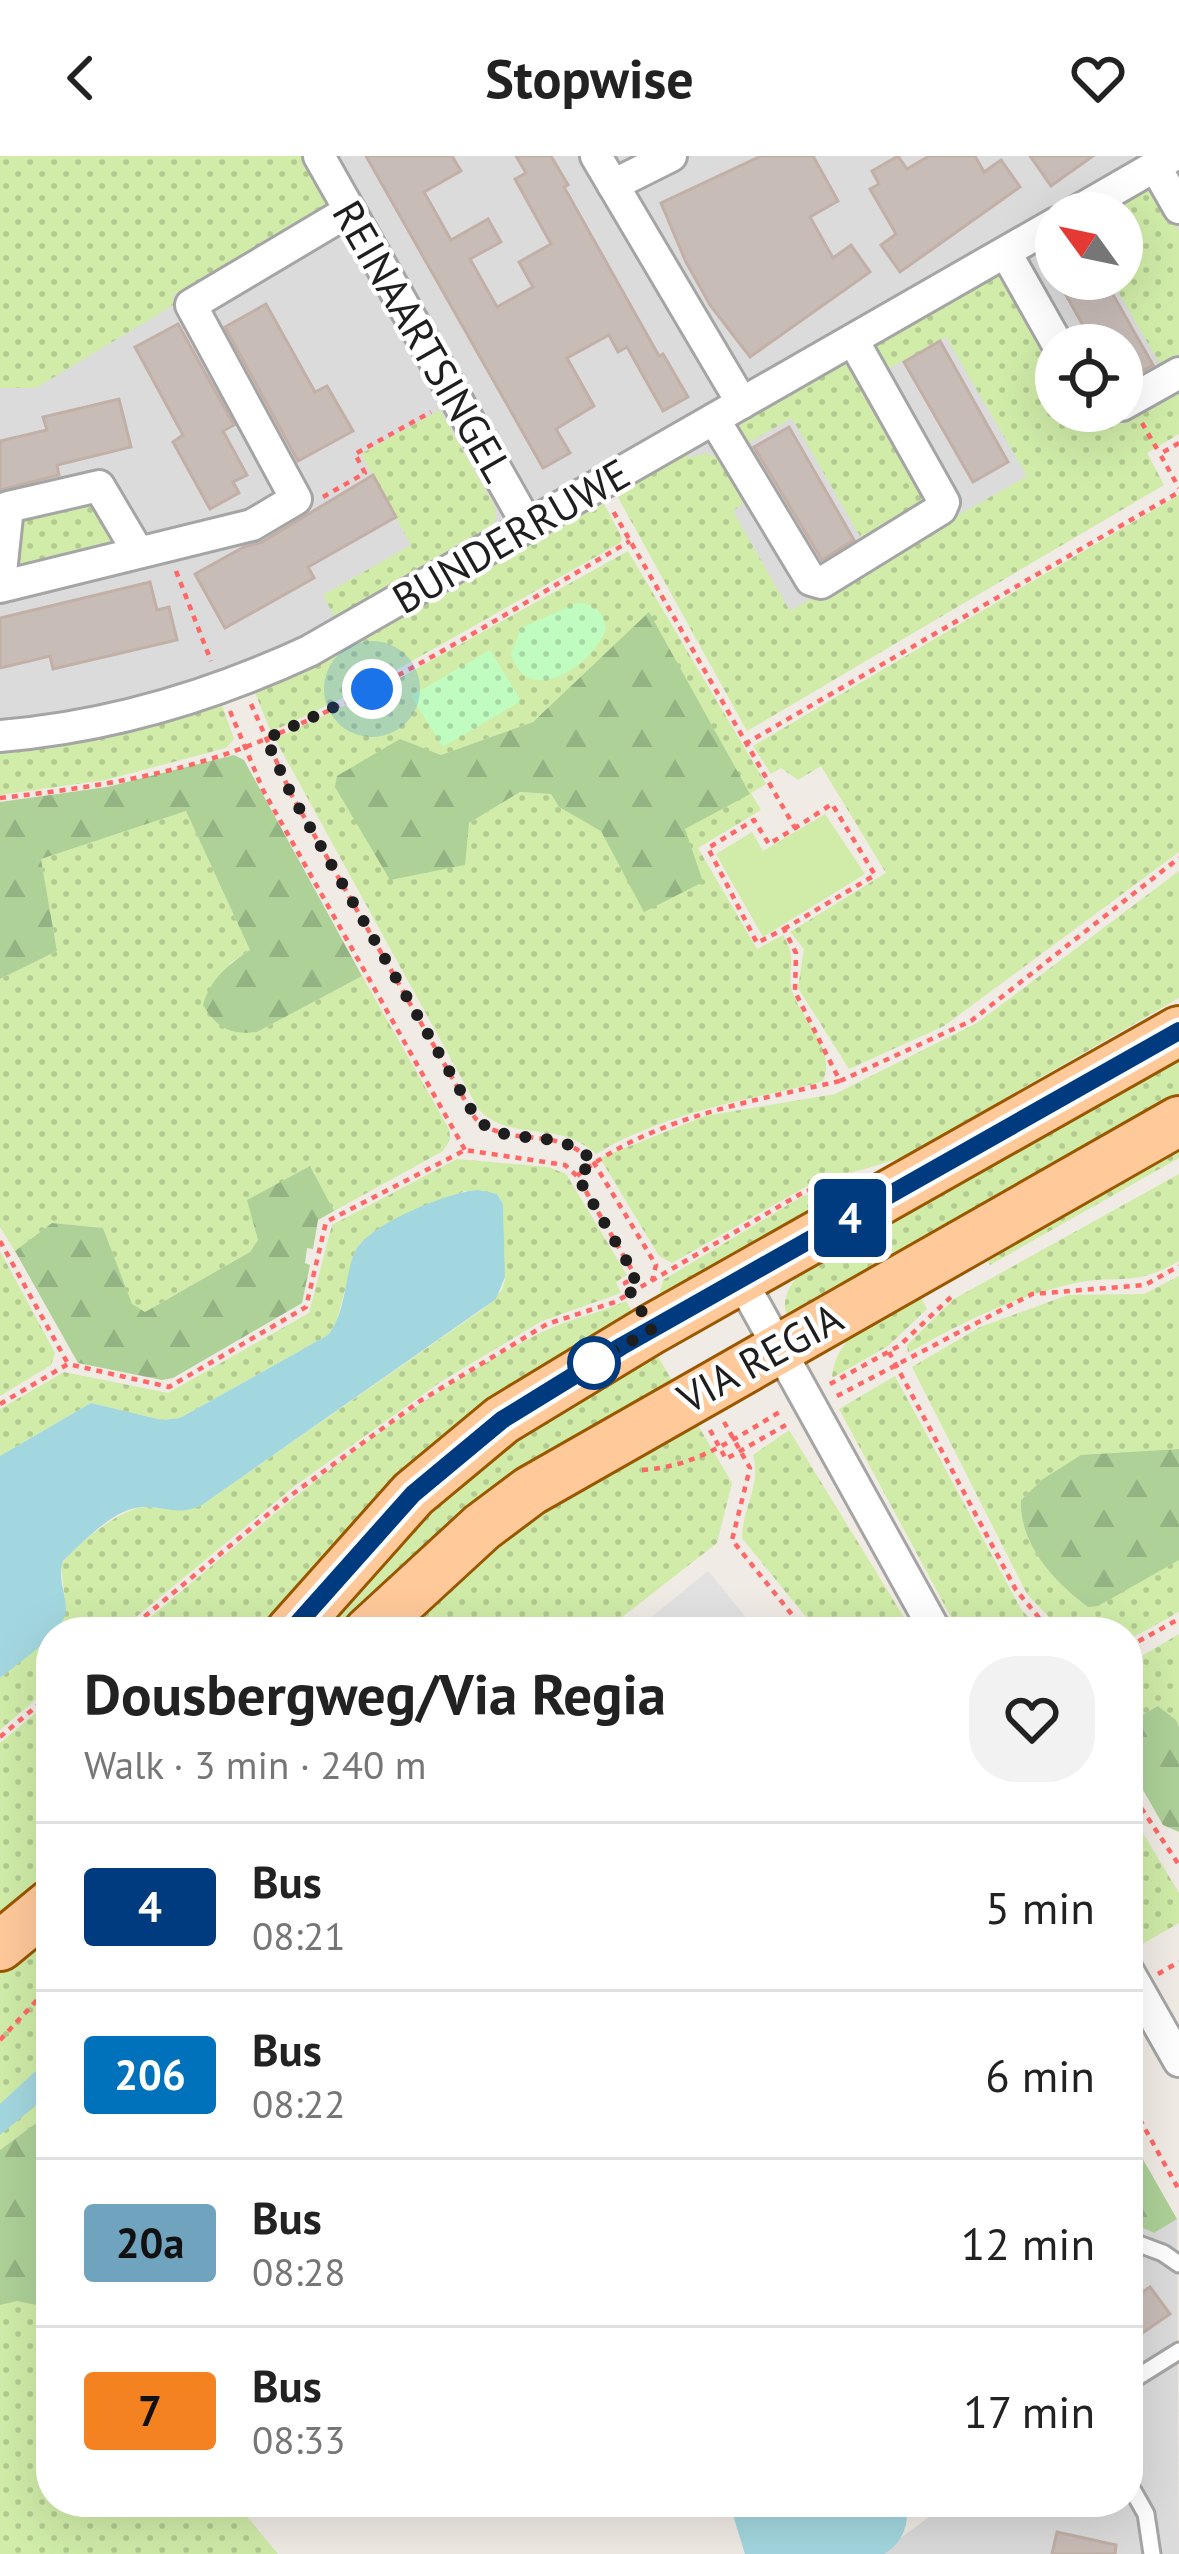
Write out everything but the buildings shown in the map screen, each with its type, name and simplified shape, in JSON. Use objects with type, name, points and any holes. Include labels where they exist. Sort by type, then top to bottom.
[{"type":"main road","name":"VIA REGIA","points":[[303,1617],[363,1546],[461,1450],[562,1381],[1179,1031]]},
{"type":"main road","name":"VIA REGIA","points":[[384,1617],[482,1527],[530,1491],[1179,1121]]},
{"type":"street","name":"REINAARTSINGEL","points":[[319,156],[528,526]]},
{"type":"street","points":[[596,156],[742,403]]},
{"type":"street","points":[[613,184],[671,156]]},
{"type":"street","points":[[1110,192],[1164,161],[1179,208]]},
{"type":"street","points":[[152,549],[99,486],[8,507],[0,585],[152,549],[252,525],[296,499],[191,305],[349,212]]},
{"type":"street","name":"BUNDERRUWE","points":[[0,736],[134,716],[232,686],[309,651],[1035,236]]},
{"type":"street","points":[[1006,253],[1046,324]]},
{"type":"street","points":[[714,419],[811,580],[821,583],[941,509],[944,502],[853,340]]},
{"type":"street","points":[[1143,393],[1179,373]]},
{"type":"street","points":[[741,1280],[927,1617]]},
{"type":"street","points":[[1143,1997],[1179,2061]]},
{"type":"lane","points":[[1143,2246],[1179,2264]]},
{"type":"lane","points":[[1143,2374],[1179,2351]]},
{"type":"lane","points":[[1143,2509],[1152,2530],[1152,2554]]},
{"type":"path","points":[[296,499],[314,502],[365,472],[355,454],[455,399]]},
{"type":"path","points":[[745,744],[1179,490],[1160,454],[1179,443]]},
{"type":"path","points":[[599,487],[795,828]]},
{"type":"path","points":[[0,798],[85,788],[266,739],[372,689],[630,541]]},
{"type":"path","points":[[152,549],[266,739],[291,794],[476,1118],[493,1131],[570,1143],[594,1162],[656,1265],[652,1280]]},
{"type":"path","points":[[232,686],[244,746],[263,790],[464,1150]]},
{"type":"path","points":[[832,804],[875,875],[757,943],[708,848],[754,820],[769,844],[795,828],[832,804]]},
{"type":"path","points":[[577,1176],[594,1162],[712,1110],[840,1081],[971,1021],[1179,858]]},
{"type":"path","points":[[784,929],[796,953],[795,992],[840,1081]]},
{"type":"path","points":[[0,1404],[68,1364],[169,1387],[306,1307],[326,1222],[464,1150],[566,1165],[636,1277],[625,1283],[652,1329]]},
{"type":"path","points":[[0,1241],[68,1364]]},
{"type":"path","points":[[896,1364],[1032,1294],[1145,1285],[1179,1266]]},
{"type":"path","points":[[634,1471],[673,1468],[889,1352],[1016,1590],[1038,1617]]},
{"type":"path","points":[[691,1396],[726,1460],[740,1452]]},
{"type":"path","points":[[734,1439],[749,1468],[732,1540],[794,1617]]},
{"type":"path","points":[[1143,1638],[1179,1618]]},
{"type":"path","points":[[0,1737],[36,1707]]},
{"type":"path","points":[[1143,1811],[1179,1865]]},
{"type":"path","points":[[0,2040],[36,2000]]},
{"type":"path","points":[[1143,2125],[1179,2190]]},
{"type":"shaded area","points":[[0,156],[1179,156],[1179,412],[1143,432],[1143,324],[1035,324],[1035,432],[1142,432],[785,626],[620,495],[419,589],[276,671],[0,736]]},
{"type":"shaded area","points":[[708,1571],[746,1617],[651,1617]]},
{"type":"shaded area","points":[[1177,2219],[1179,2554],[879,2554],[929,2517],[1143,2517],[1143,2228],[1154,2233]]},
{"type":"green space","points":[[0,156],[305,156],[332,205],[172,296],[175,304],[36,388],[0,388]]},
{"type":"green space","points":[[1151,183],[1179,231],[1179,362],[1164,371],[1143,335],[1143,324],[1137,324],[1123,300],[1143,300],[1143,192],[1135,192]]},
{"type":"green space","points":[[999,270],[1035,338],[1035,432],[1143,432],[1143,401],[1179,381],[1179,434],[1147,453],[1164,485],[747,731],[615,492],[687,453],[689,458],[719,458],[747,501],[733,511],[790,611],[1027,476],[946,337],[888,369],[873,341]]},
{"type":"green space","points":[[849,354],[935,502],[864,543],[792,418],[741,447],[728,424]]},
{"type":"green space","points":[[440,410],[495,507],[496,519],[335,618],[323,595],[411,545],[361,454]]},
{"type":"green space","points":[[1179,495],[1179,852],[944,1026],[849,1069],[798,988],[804,949],[790,932],[886,873],[821,766],[798,780],[781,768],[771,774],[753,746]]},
{"type":"green space","points":[[85,500],[95,505],[117,543],[11,571],[18,517]]},
{"type":"green space","points":[[602,500],[622,538],[620,543],[368,686],[271,732],[253,688]]},
{"type":"green space","points":[[628,551],[766,784],[751,793],[761,810],[698,848],[757,949],[783,935],[790,952],[792,991],[822,1046],[823,1081],[674,1119],[596,1154],[566,1137],[506,1126],[479,1110],[275,739],[380,689]],"holes":[[[649,613],[685,829],[645,911],[601,830],[559,807],[551,794],[520,792],[469,823],[399,739],[441,755],[533,722]]]},
{"type":"green space","points":[[577,603],[603,617],[606,628],[599,642],[561,676],[531,679],[511,654],[521,628]]},
{"type":"green space","points":[[649,612],[750,794],[685,829],[703,882],[644,912],[601,831],[559,807],[551,794],[520,792],[469,823],[465,865],[390,880],[335,787],[337,776],[400,739],[441,755],[533,722]]},
{"type":"green space","points":[[490,650],[521,701],[443,747],[411,696]]},
{"type":"green space","points":[[220,700],[234,739],[226,748],[105,780],[0,795],[0,747]]},
{"type":"green space","points":[[234,755],[244,760],[362,976],[257,1032],[232,1031],[214,1019],[203,1005],[211,987],[250,950],[186,811],[41,859],[57,951],[0,979],[0,802],[107,787]]},
{"type":"green space","points":[[186,811],[250,950],[229,964],[257,1032],[362,976],[449,1129],[450,1140],[443,1151],[334,1211],[310,1166],[248,1200],[258,1240],[250,1252],[145,1312],[132,1305],[103,1228],[52,1223],[15,1251],[0,1227],[0,979],[57,951],[41,859]]},
{"type":"green space","points":[[825,814],[865,874],[763,937],[716,854],[752,832],[763,851]]},
{"type":"green space","points":[[1179,871],[1179,998],[901,1158],[807,1186],[672,1263],[659,1256],[600,1158],[705,1116],[835,1094],[977,1023]]},
{"type":"green space","points":[[1179,1040],[1179,1112],[791,1322],[786,1298],[809,1262]]},
{"type":"green space","points":[[1179,1145],[1179,1158],[990,1265],[985,1256]]},
{"type":"green space","points":[[457,1159],[548,1167],[566,1174],[627,1275],[616,1282],[621,1293],[542,1321],[442,1381],[296,1485],[136,1617],[62,1617],[66,1609],[61,1565],[100,1529],[136,1508],[181,1510],[202,1505],[483,1309],[502,1290],[503,1204],[497,1194],[464,1191],[355,1252],[336,1324],[328,1335],[180,1418],[162,1420],[91,1403],[0,1456],[0,1409],[64,1372],[168,1393],[309,1313],[332,1225]]},
{"type":"green space","points":[[310,1166],[334,1211],[318,1220],[313,1249],[307,1248],[305,1263],[310,1265],[302,1303],[173,1378],[162,1380],[78,1363],[15,1251],[52,1223],[103,1228],[132,1304],[145,1312],[250,1252],[258,1240],[247,1200]]},
{"type":"green space","points":[[892,1170],[670,1310],[660,1292],[663,1280],[803,1196]]},
{"type":"green space","points":[[1179,1174],[1179,1261],[1149,1275],[1087,1281],[1027,1297],[908,1353],[907,1345],[954,1299]]},
{"type":"green space","points":[[0,1251],[55,1353],[51,1365],[0,1396]]},
{"type":"green space","points":[[1179,1276],[1179,1449],[1132,1454],[1043,1479],[1021,1500],[1032,1547],[1063,1586],[1088,1607],[1179,1560],[1179,1612],[1143,1632],[1143,1617],[1049,1617],[1027,1594],[912,1367],[980,1327],[1068,1295],[1144,1294]]},
{"type":"green space","points":[[919,1294],[927,1309],[888,1346],[832,1378],[842,1348],[852,1336]]},
{"type":"green space","points":[[626,1301],[637,1320],[603,1339],[598,1332],[582,1341],[589,1356],[299,1617],[151,1617],[328,1471],[431,1397],[540,1333]]},
{"type":"green space","points":[[649,1341],[681,1396],[378,1617],[316,1617],[415,1507]]},
{"type":"green space","points":[[895,1376],[1028,1617],[951,1617],[839,1409]]},
{"type":"green space","points":[[689,1410],[732,1483],[717,1543],[622,1617],[399,1617],[503,1524]]},
{"type":"green space","points":[[789,1430],[904,1617],[806,1617],[742,1538],[755,1476],[753,1455]]},
{"type":"green space","points":[[1179,1449],[1179,1560],[1098,1606],[1088,1607],[1063,1586],[1032,1547],[1021,1500],[1043,1479],[1081,1455]]},
{"type":"green space","points":[[1179,1634],[1179,1727],[1158,1706],[1143,1714],[1143,1655]]},
{"type":"green space","points":[[36,1648],[36,1700],[0,1730],[0,1678]]},
{"type":"green space","points":[[1158,1706],[1179,1727],[1179,1832],[1163,1825],[1143,1790],[1143,1714]]},
{"type":"green space","points":[[36,1713],[36,1892],[0,1927],[0,1743]]},
{"type":"green space","points":[[1143,1833],[1179,1893],[1179,1923],[1143,1943]]},
{"type":"green space","points":[[36,1931],[36,2123],[0,2150],[0,1963]]},
{"type":"green space","points":[[36,2123],[36,2305],[17,2301],[0,2305],[0,2150]]},
{"type":"green space","points":[[1143,2159],[1177,2219],[1154,2233],[1143,2228]]},
{"type":"green space","points":[[0,2287],[36,2304],[36,2517],[247,2517],[278,2554],[0,2554]]},
{"type":"water","points":[[465,1192],[497,1194],[503,1204],[505,1277],[496,1299],[202,1505],[180,1510],[133,1508],[100,1527],[63,1561],[64,1617],[36,1617],[36,1649],[0,1678],[0,1456],[91,1403],[162,1420],[180,1418],[328,1335],[361,1243],[428,1203]]},
{"type":"water","points":[[36,2071],[36,2105],[0,2135],[0,2104]]},
{"type":"water","points":[[734,2517],[907,2517],[904,2532],[884,2554],[745,2554]]},
{"type":"bus line","name":"4","points":[[303,1617],[413,1494],[502,1420],[622,1346],[1179,1031]]},
{"type":"route","points":[[372,689],[266,739],[291,794],[476,1118],[493,1131],[570,1143],[594,1162],[577,1176],[636,1277],[625,1283],[652,1329],[594,1363]]}]
